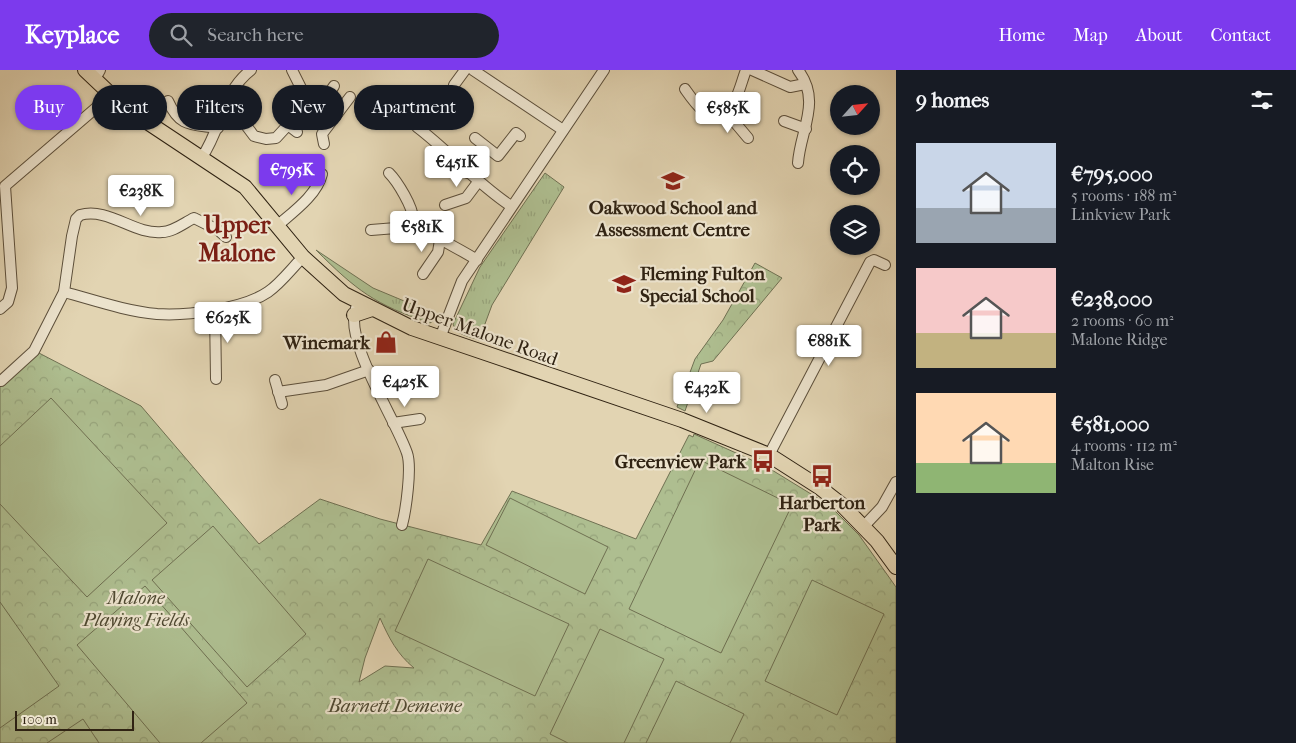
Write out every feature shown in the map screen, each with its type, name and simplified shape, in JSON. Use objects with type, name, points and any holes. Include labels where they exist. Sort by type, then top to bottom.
[{"type":"main road","name":"Upper Malone Road","points":[[93,73],[103,85]]},
{"type":"main road","name":"Upper Malone Road","points":[[159,130],[244,186],[322,276],[361,309],[440,338],[682,420],[769,454],[820,487],[864,526],[896,567]]},
{"type":"street","points":[[292,70],[299,85]]},
{"type":"street","points":[[454,85],[465,70]]},
{"type":"street","points":[[473,70],[564,130]]},
{"type":"street","points":[[685,89],[696,106],[709,115],[722,116],[727,114],[735,100],[746,70]]},
{"type":"street","points":[[752,70],[790,87],[805,84]]},
{"type":"street","points":[[798,70],[805,84],[810,114],[798,163]]},
{"type":"street","points":[[440,338],[462,282],[602,71]]},
{"type":"street","points":[[235,85],[244,72]]},
{"type":"street","points":[[344,105],[350,97]]},
{"type":"street","points":[[168,101],[177,116]]},
{"type":"street","points":[[0,309],[8,302],[12,288],[5,186],[92,111]]},
{"type":"street","points":[[727,114],[748,138]]},
{"type":"street","points":[[784,121],[806,129]]},
{"type":"street","points":[[250,130],[254,136],[266,139],[276,138],[288,125],[297,132]]},
{"type":"street","points":[[202,157],[217,130]]},
{"type":"street","points":[[324,144],[322,134],[325,130]]},
{"type":"street","points":[[421,130],[445,149],[450,157],[467,173],[511,206]]},
{"type":"street","points":[[475,138],[498,156],[516,133],[520,136]]},
{"type":"street","points":[[467,173],[486,148]]},
{"type":"street","points":[[389,173],[398,182],[400,191],[414,214],[413,220]]},
{"type":"street","points":[[277,226],[301,205],[320,182],[322,174]]},
{"type":"street","points":[[445,205],[466,198],[478,182]]},
{"type":"street","points":[[1,380],[34,351],[64,292],[76,219],[85,214],[106,216],[140,230],[156,232],[172,230],[194,218],[218,230],[226,237]]},
{"type":"street","points":[[413,220],[440,240],[477,260]]},
{"type":"street","points":[[372,230],[396,228],[413,220]]},
{"type":"street","points":[[423,274],[438,252],[440,240]]},
{"type":"street","points":[[64,292],[115,306],[157,314],[214,310],[257,298],[270,291],[303,256]]},
{"type":"street","points":[[769,454],[870,262],[874,260],[885,265]]},
{"type":"street","points":[[361,309],[353,326],[369,370],[409,460],[402,525]]},
{"type":"street","points":[[214,310],[216,379]]},
{"type":"street","points":[[278,392],[326,385],[369,370]]},
{"type":"street","points":[[275,380],[282,404]]},
{"type":"street","points":[[393,423],[420,419]]},
{"type":"street","points":[[864,526],[882,507],[896,482]]},
{"type":"green space","points":[[545,173],[564,187],[492,305],[479,340],[463,335],[457,331],[453,324],[480,267]]},
{"type":"green space","points":[[316,250],[373,288],[440,316],[430,323],[380,303],[355,286]]},
{"type":"green space","points":[[755,263],[782,278],[713,361],[701,364],[685,411],[677,407],[695,359],[723,320]]},
{"type":"green space","name":"Malone Playing Fields","points":[[37,352],[141,406],[259,544],[320,499],[380,519],[481,545],[512,491],[636,539],[689,435],[693,437],[694,434],[767,467],[829,505],[859,535],[896,587],[896,743],[0,743],[0,385]],"holes":[[[380,618],[398,651],[414,668],[385,666],[359,682],[365,658]]]},
{"type":"green space","points":[[51,398],[167,523],[87,597],[0,504],[0,446]]},
{"type":"green space","points":[[700,460],[792,505],[721,653],[629,609]]},
{"type":"green space","points":[[510,498],[608,547],[585,594],[486,545]]},
{"type":"green space","points":[[213,526],[306,634],[247,687],[152,580]]},
{"type":"green space","points":[[428,559],[569,624],[535,696],[395,631]]},
{"type":"green space","points":[[812,580],[884,614],[837,715],[765,681]]},
{"type":"green space","points":[[145,586],[247,703],[201,743],[160,743],[77,645]]},
{"type":"green space","points":[[0,602],[59,686],[0,728]]},
{"type":"green space","points":[[600,629],[664,659],[624,743],[568,743],[550,734]]},
{"type":"green space","points":[[676,681],[744,714],[730,743],[646,743]]},
{"type":"green space","points":[[83,719],[99,743],[47,743]]},
{"type":"place","name":"Oakwood School and Assessment Centre","points":[[673,181]]},
{"type":"place","name":"Fleming Fulton Special School","points":[[624,284]]},
{"type":"place","name":"Winemark","points":[[386,342]]},
{"type":"place","name":"Greenview Park","points":[[763,461]]},
{"type":"place","name":"Harberton Park","points":[[822,476]]},
{"type":"district","name":"Upper Malone","points":[[237,239]]},
{"type":"park label","name":"Barnett Demesne","points":[[395,705]]}]
